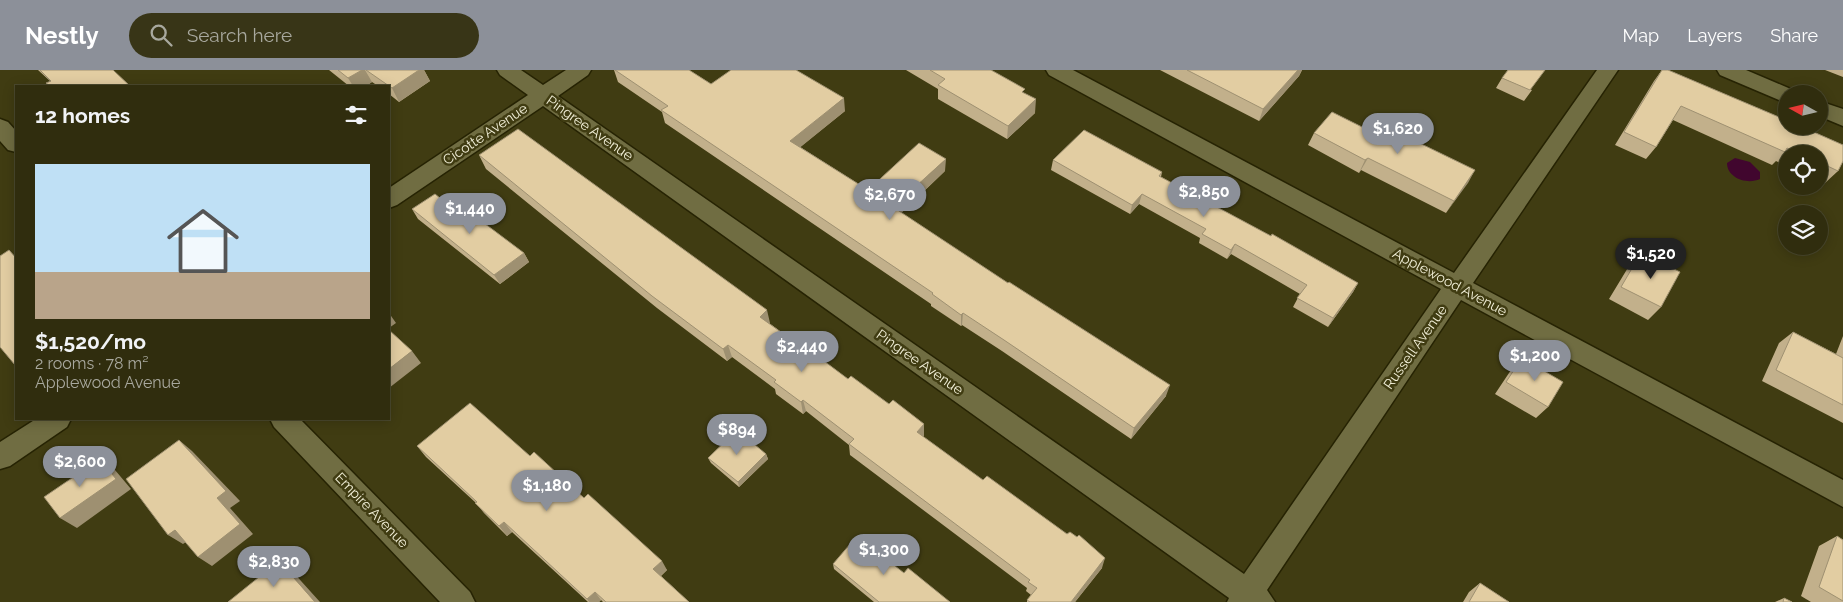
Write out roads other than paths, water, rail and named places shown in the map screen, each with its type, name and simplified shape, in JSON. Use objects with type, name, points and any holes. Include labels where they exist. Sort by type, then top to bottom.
[{"type":"street","name":"Pingree Avenue","points":[[507,70],[1250,599]]},
{"type":"street","name":"Cicotte Avenue","points":[[390,198],[581,70]]},
{"type":"street","name":"Applewood Avenue","points":[[1056,70],[1843,494]]},
{"type":"street","name":"Russell Avenue","points":[[1250,599],[1458,286],[1608,70]]},
{"type":"street","points":[[1727,70],[1778,92]]},
{"type":"street","points":[[1828,112],[1843,118]]},
{"type":"street","points":[[0,127],[15,143]]},
{"type":"street","points":[[0,457],[56,420]]},
{"type":"street","name":"Empire Avenue","points":[[284,420],[460,602]]}]
